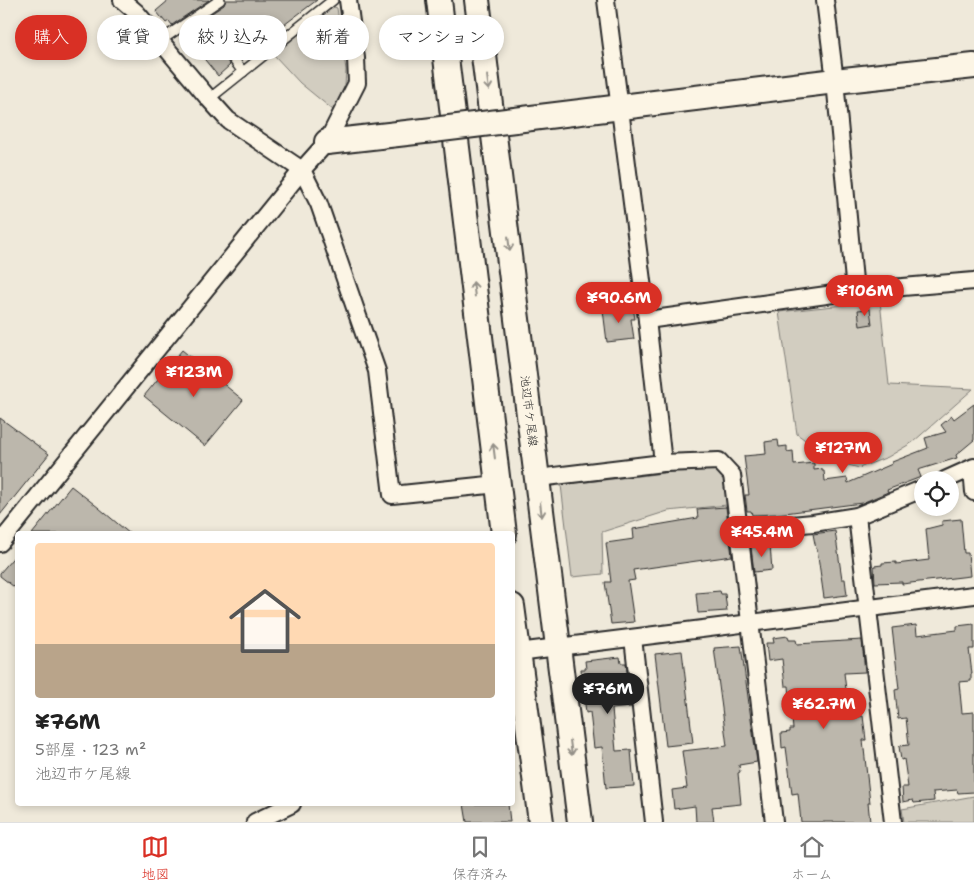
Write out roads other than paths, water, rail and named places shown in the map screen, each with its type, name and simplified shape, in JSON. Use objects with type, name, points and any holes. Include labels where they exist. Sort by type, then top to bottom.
[{"type":"street","points":[[122,0],[138,15]]},
{"type":"street","points":[[0,543],[302,170],[327,142],[357,83],[356,58],[348,0]]},
{"type":"street","points":[[439,0],[504,531]]},
{"type":"street","name":"池辺市ケ尾線","points":[[477,0],[580,822]]},
{"type":"street","points":[[606,0],[647,320],[663,463]]},
{"type":"street","points":[[825,0],[835,81],[855,291]]},
{"type":"street","points":[[169,52],[228,120],[302,170],[319,204],[377,371],[392,495],[498,484]]},
{"type":"street","points":[[327,142],[974,66]]},
{"type":"street","points":[[647,320],[855,291],[974,282]]},
{"type":"street","points":[[538,478],[663,463],[719,461],[732,475],[774,822]]},
{"type":"street","points":[[959,474],[973,468],[974,492]]},
{"type":"street","points":[[739,530],[857,516],[914,492]]},
{"type":"street","points":[[857,516],[893,822]]},
{"type":"street","points":[[518,652],[974,595]]},
{"type":"street","points":[[515,629],[541,822]]},
{"type":"street","points":[[633,638],[654,822]]},
{"type":"street","points":[[255,822],[288,806]]},
{"type":"lane","points":[[169,35],[220,0]]},
{"type":"lane","points":[[209,99],[334,0]]},
{"type":"lane","points":[[200,14],[243,72]]}]
